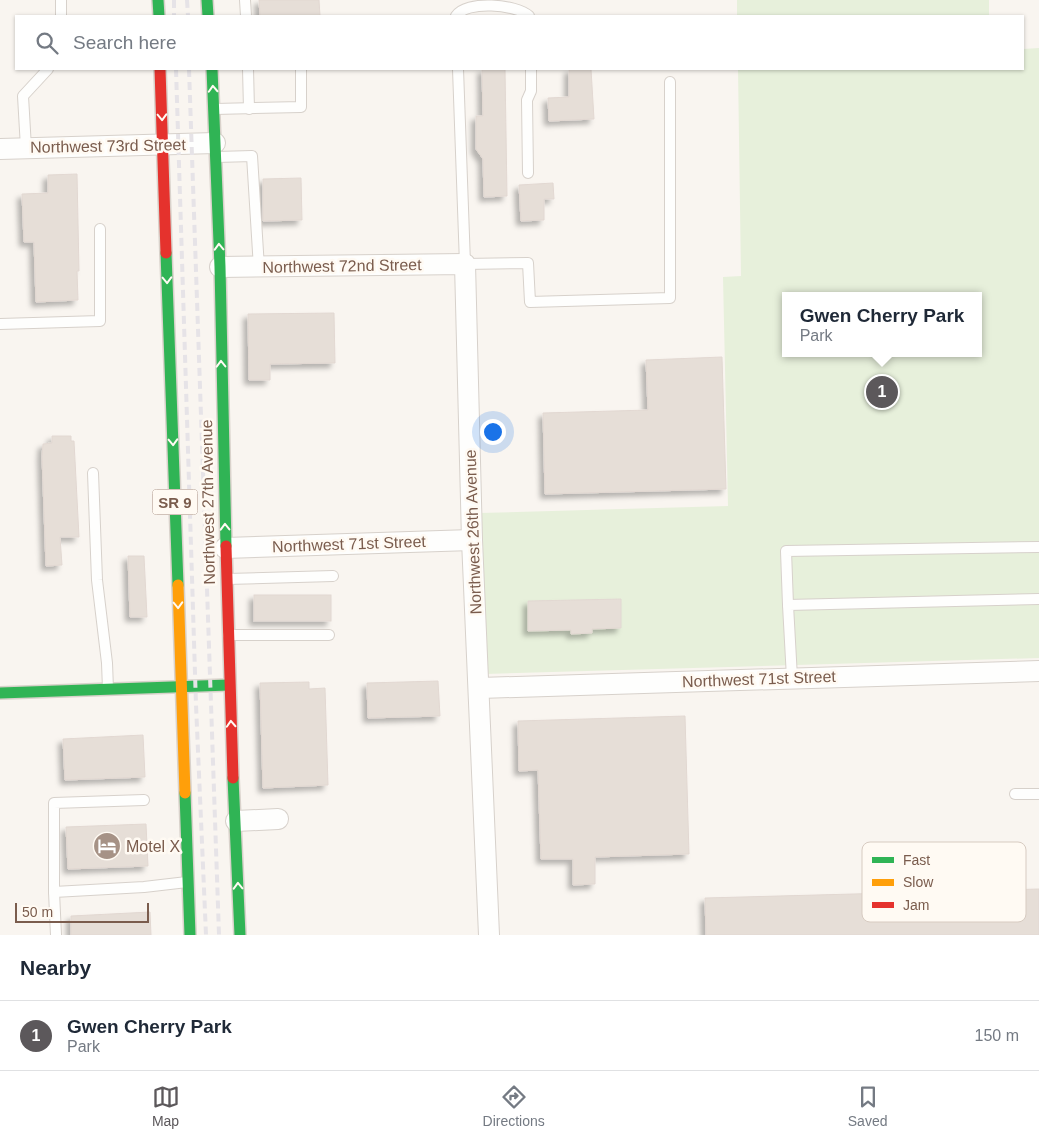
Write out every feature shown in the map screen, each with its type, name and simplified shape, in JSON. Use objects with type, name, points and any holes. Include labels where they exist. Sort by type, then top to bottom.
[{"type":"main road","points":[[158,0],[159,15]]},
{"type":"main road","points":[[207,0],[208,15]]},
{"type":"main road","name":"Northwest 27th Avenue","points":[[160,70],[190,935]]},
{"type":"main road","name":"Northwest 27th Avenue","points":[[212,70],[220,267],[227,635],[240,935]]},
{"type":"main road","points":[[0,693],[229,685]]},
{"type":"street","name":"Northwest 73rd Street","points":[[0,149],[163,146],[216,150]]},
{"type":"street","name":"Northwest 72nd Street","points":[[220,267],[464,264]]},
{"type":"street","name":"Northwest 26th Avenue","points":[[464,264],[472,540],[490,935]]},
{"type":"street","name":"Northwest 71st Street","points":[[225,548],[472,540]]},
{"type":"street","name":"Northwest 71st Street","points":[[480,688],[1039,671]]},
{"type":"street","points":[[236,821],[278,819]]},
{"type":"lane","points":[[61,0],[61,15]]},
{"type":"lane","points":[[245,0],[246,15]]},
{"type":"lane","points":[[456,15],[465,8],[483,4],[522,10],[528,15]]},
{"type":"lane","points":[[26,148],[23,96],[47,70]]},
{"type":"lane","points":[[248,70],[249,109]]},
{"type":"lane","points":[[214,109],[301,108],[302,70]]},
{"type":"lane","name":"Northwest 26th Avenue","points":[[458,70],[464,264]]},
{"type":"lane","points":[[528,173],[527,100],[531,90],[531,70]]},
{"type":"lane","points":[[464,264],[528,263],[530,302],[670,298],[670,82]]},
{"type":"lane","points":[[216,150],[252,156],[259,268]]},
{"type":"lane","points":[[0,324],[100,321],[100,229]]},
{"type":"lane","points":[[93,473],[97,580],[107,663],[108,690]]},
{"type":"lane","points":[[792,678],[786,551],[1039,547]]},
{"type":"lane","points":[[226,579],[333,576]]},
{"type":"lane","points":[[788,605],[1039,599]]},
{"type":"lane","points":[[227,635],[330,634]]},
{"type":"lane","points":[[1014,794],[1039,794]]},
{"type":"lane","points":[[56,935],[54,803],[144,800]]},
{"type":"lane","points":[[54,892],[144,887],[188,881]]},
{"type":"green space","points":[[737,0],[989,0],[989,15],[737,15]]},
{"type":"green space","points":[[1039,48],[1039,658],[485,674],[479,513],[728,506],[723,277],[741,276],[738,70],[1024,70],[1024,49]]},
{"type":"building","points":[[259,0],[319,0],[320,15],[260,15]]},
{"type":"building","points":[[482,70],[505,70],[507,196],[484,197],[483,159],[476,149],[476,116],[483,116]]},
{"type":"building","points":[[569,70],[591,70],[594,119],[549,121],[548,98],[569,97]]},
{"type":"building","points":[[77,174],[78,300],[36,302],[34,242],[24,242],[22,194],[48,193],[48,175]]},
{"type":"building","points":[[301,178],[302,220],[263,221],[263,179]]},
{"type":"building","points":[[553,183],[554,199],[544,199],[544,220],[521,221],[519,185]]},
{"type":"building","points":[[334,313],[335,363],[270,364],[270,380],[249,380],[248,314]]},
{"type":"building","points":[[722,357],[726,489],[545,494],[543,413],[648,410],[646,360]]},
{"type":"building","points":[[52,436],[71,436],[71,441],[74,441],[79,537],[60,537],[62,565],[46,566],[42,456],[43,444],[52,443]]},
{"type":"building","points":[[128,556],[144,556],[147,617],[130,617]]},
{"type":"building","points":[[254,595],[331,595],[331,621],[254,621]]},
{"type":"building","points":[[621,599],[621,628],[592,629],[592,633],[571,634],[571,630],[528,631],[528,601]]},
{"type":"building","points":[[438,681],[440,716],[368,718],[367,683]]},
{"type":"building","points":[[309,682],[309,689],[325,688],[328,785],[263,788],[260,683]]},
{"type":"building","points":[[685,716],[689,854],[595,857],[595,884],[573,885],[573,859],[541,859],[538,770],[519,771],[518,721]]},
{"type":"building","points":[[143,735],[145,777],[65,780],[63,739]]},
{"type":"building","name":"Motel X","points":[[146,824],[148,866],[68,869],[66,827]]},
{"type":"building","points":[[1026,889],[1039,889],[1039,935],[706,935],[705,898],[862,894],[862,922],[1026,922]]},
{"type":"building","points":[[150,912],[151,935],[71,935],[71,916]]},
{"type":"railway","points":[[174,0],[174,15]]},
{"type":"railway","points":[[187,0],[188,15]]},
{"type":"railway","points":[[176,70],[196,705],[206,935]]},
{"type":"railway","points":[[189,70],[219,935]]},
{"type":"traffic: fast","points":[[158,0],[159,15]]},
{"type":"traffic: fast","points":[[207,0],[208,15]]},
{"type":"traffic: fast","points":[[212,70],[220,267],[226,546]]},
{"type":"traffic: fast","points":[[166,253],[178,585]]},
{"type":"traffic: fast","points":[[0,693],[229,685]]},
{"type":"traffic: fast","points":[[233,778],[240,935]]},
{"type":"traffic: fast","points":[[185,793],[190,935]]},
{"type":"traffic: slow","points":[[178,585],[185,793]]},
{"type":"traffic: jam","points":[[160,70],[166,253]]},
{"type":"traffic: jam","points":[[226,546],[233,778]]},
{"type":"place","name":"Gwen Cherry Park","points":[[882,392]]},
{"type":"place","name":"Motel X","points":[[107,846]]}]
